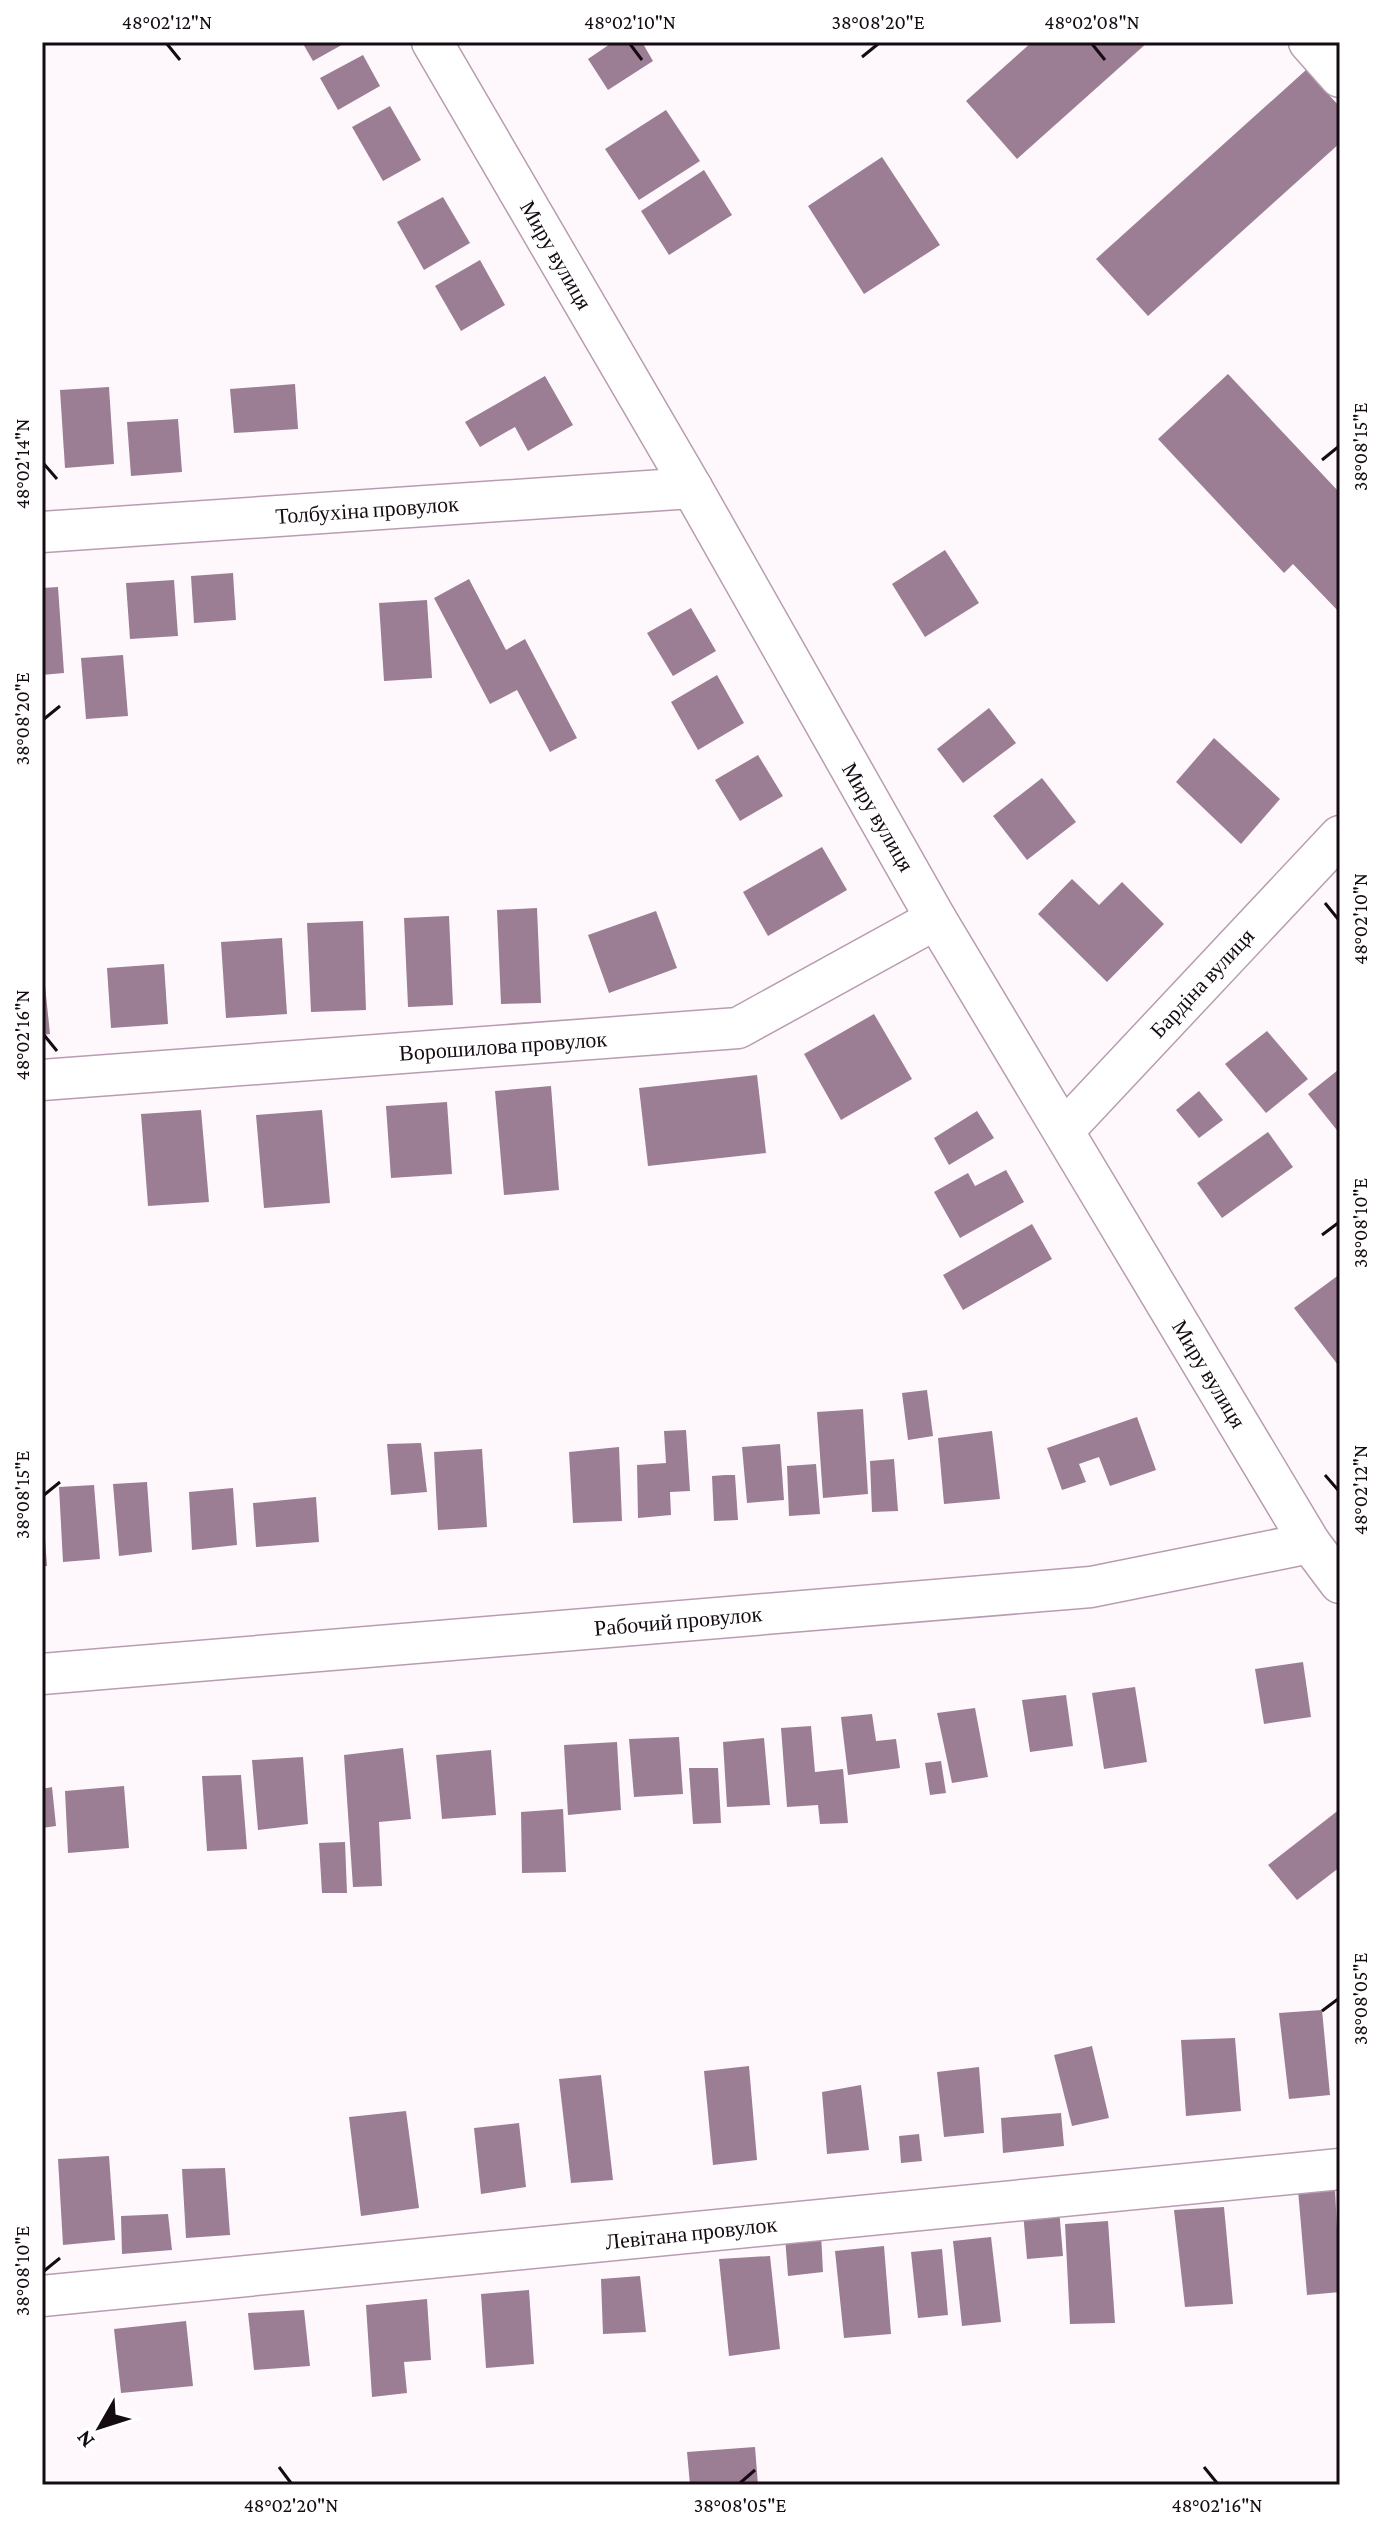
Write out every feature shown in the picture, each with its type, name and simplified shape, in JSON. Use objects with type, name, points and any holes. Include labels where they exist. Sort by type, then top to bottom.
[{"type":"street","name":"Миру вулиця","points":[[432,42],[692,488],[936,919],[1310,1543],[1340,1583]]},
{"type":"street","points":[[1309,42],[1340,77]]},
{"type":"street","name":"Толбухіна провулок","points":[[42,532],[692,488]]},
{"type":"street","name":"Бардіна вулиця","points":[[1064,1130],[1340,836]]},
{"type":"street","name":"Ворошилова провулок","points":[[42,1080],[738,1028],[936,919]]},
{"type":"street","name":"Рабочий провулок","points":[[42,1674],[1091,1587],[1310,1543]]},
{"type":"street","name":"Левітана провулок","points":[[42,2296],[1340,2169]]},
{"type":"building","points":[[302,42],[347,42],[313,61]]},
{"type":"building","points":[[613,42],[642,42],[653,61],[608,90],[588,59]]},
{"type":"building","points":[[1032,42],[1148,42],[1017,159],[966,101]]},
{"type":"building","points":[[363,55],[380,86],[338,110],[320,78]]},
{"type":"building","points":[[1306,70],[1340,107],[1340,143],[1148,316],[1096,259]]},
{"type":"building","points":[[390,106],[421,160],[383,181],[352,127]]},
{"type":"building","points":[[666,110],[700,161],[639,200],[605,149]]},
{"type":"building","points":[[882,157],[940,245],[864,294],[808,206]]},
{"type":"building","points":[[704,170],[732,215],[669,255],[641,211]]},
{"type":"building","points":[[443,197],[470,243],[424,270],[397,222]]},
{"type":"building","points":[[480,260],[505,305],[461,331],[435,286]]},
{"type":"building","points":[[1228,374],[1340,493],[1340,613],[1293,564],[1284,573],[1158,439]]},
{"type":"building","points":[[545,376],[573,425],[528,451],[515,427],[480,447],[465,422]]},
{"type":"building","points":[[295,384],[298,429],[234,433],[230,389]]},
{"type":"building","points":[[109,387],[114,464],[65,468],[60,390]]},
{"type":"building","points":[[178,419],[182,472],[131,476],[127,422]]},
{"type":"building","points":[[945,550],[979,603],[925,637],[892,584]]},
{"type":"building","points":[[233,573],[236,620],[194,623],[191,576]]},
{"type":"building","points":[[469,579],[506,650],[525,639],[577,738],[550,752],[517,690],[490,704],[434,598]]},
{"type":"building","points":[[174,580],[178,636],[130,639],[126,583]]},
{"type":"building","points":[[58,587],[64,673],[42,675],[42,588]]},
{"type":"building","points":[[427,600],[432,678],[384,681],[379,603]]},
{"type":"building","points":[[691,608],[716,651],[673,676],[647,633]]},
{"type":"building","points":[[123,655],[128,716],[86,719],[81,658]]},
{"type":"building","points":[[717,675],[744,723],[698,750],[671,702]]},
{"type":"building","points":[[989,708],[1016,743],[963,783],[937,749]]},
{"type":"building","points":[[1214,738],[1280,799],[1241,844],[1176,782]]},
{"type":"building","points":[[758,755],[783,796],[740,821],[715,780]]},
{"type":"building","points":[[1042,778],[1076,822],[1027,860],[993,816]]},
{"type":"building","points":[[822,847],[847,890],[768,936],[743,892]]},
{"type":"building","points":[[1072,879],[1099,905],[1122,882],[1164,924],[1107,982],[1038,914]]},
{"type":"building","points":[[537,908],[541,1003],[501,1004],[497,910]]},
{"type":"building","points":[[656,911],[677,968],[609,993],[588,935]]},
{"type":"building","points":[[449,916],[453,1005],[408,1007],[404,918]]},
{"type":"building","points":[[363,921],[366,1010],[311,1012],[307,923]]},
{"type":"building","points":[[282,938],[287,1014],[226,1018],[221,942]]},
{"type":"building","points":[[42,956],[50,1034],[42,1035]]},
{"type":"building","points":[[164,964],[168,1024],[111,1028],[107,968]]},
{"type":"building","points":[[874,1014],[912,1079],[841,1120],[804,1054]]},
{"type":"building","points":[[1267,1031],[1308,1079],[1266,1113],[1225,1064]]},
{"type":"building","points":[[1338,1070],[1340,1072],[1340,1134],[1308,1094]]},
{"type":"building","points":[[757,1075],[766,1153],[648,1166],[639,1088]]},
{"type":"building","points":[[551,1086],[559,1190],[504,1195],[495,1091]]},
{"type":"building","points":[[1199,1091],[1223,1120],[1199,1138],[1176,1110]]},
{"type":"building","points":[[447,1102],[452,1174],[391,1178],[386,1106]]},
{"type":"building","points":[[201,1110],[209,1202],[148,1206],[141,1114]]},
{"type":"building","points":[[322,1110],[330,1203],[264,1208],[256,1115]]},
{"type":"building","points":[[977,1111],[994,1138],[949,1165],[934,1138]]},
{"type":"building","points":[[1268,1132],[1293,1167],[1222,1218],[1197,1183]]},
{"type":"building","points":[[1006,1170],[1024,1202],[960,1238],[934,1192],[968,1173],[975,1186]]},
{"type":"building","points":[[1032,1224],[1052,1259],[963,1310],[943,1275]]},
{"type":"building","points":[[1340,1274],[1340,1363],[1338,1365],[1294,1308]]},
{"type":"building","points":[[927,1390],[933,1436],[908,1440],[902,1393]]},
{"type":"building","points":[[863,1409],[868,1494],[823,1498],[817,1412]]},
{"type":"building","points":[[1137,1417],[1156,1470],[1110,1486],[1099,1457],[1079,1464],[1086,1482],[1062,1490],[1047,1448]]},
{"type":"building","points":[[686,1430],[690,1491],[670,1492],[671,1515],[638,1518],[637,1465],[666,1463],[664,1431]]},
{"type":"building","points":[[992,1431],[1000,1499],[944,1504],[938,1438]]},
{"type":"building","points":[[421,1443],[427,1492],[391,1495],[387,1444]]},
{"type":"building","points":[[780,1444],[784,1500],[747,1503],[742,1447]]},
{"type":"building","points":[[619,1447],[622,1521],[573,1523],[569,1452]]},
{"type":"building","points":[[482,1449],[487,1527],[438,1530],[434,1452]]},
{"type":"building","points":[[894,1459],[898,1511],[872,1512],[870,1461]]},
{"type":"building","points":[[816,1464],[820,1514],[789,1516],[787,1466]]},
{"type":"building","points":[[735,1475],[738,1520],[714,1521],[712,1476]]},
{"type":"building","points":[[147,1482],[152,1552],[119,1556],[113,1484]]},
{"type":"building","points":[[94,1485],[100,1559],[63,1562],[59,1487]]},
{"type":"building","points":[[233,1488],[237,1545],[192,1550],[189,1492]]},
{"type":"building","points":[[316,1497],[319,1542],[256,1547],[253,1503]]},
{"type":"building","points":[[44,1526],[47,1566],[42,1566]]},
{"type":"building","points":[[1303,1662],[1311,1717],[1264,1724],[1255,1669]]},
{"type":"building","points":[[1135,1687],[1147,1762],[1104,1769],[1092,1693]]},
{"type":"building","points":[[1066,1695],[1073,1746],[1030,1752],[1022,1700]]},
{"type":"building","points":[[975,1708],[988,1777],[952,1783],[937,1713]]},
{"type":"building","points":[[872,1714],[876,1741],[896,1739],[900,1768],[848,1775],[841,1717]]},
{"type":"building","points":[[811,1726],[815,1772],[843,1769],[848,1823],[820,1824],[818,1805],[787,1807],[781,1728]]},
{"type":"building","points":[[679,1737],[683,1794],[634,1797],[629,1739]]},
{"type":"building","points":[[764,1738],[770,1805],[727,1807],[723,1742]]},
{"type":"building","points":[[617,1742],[621,1810],[568,1815],[564,1745]]},
{"type":"building","points":[[403,1748],[411,1819],[379,1822],[382,1886],[353,1887],[344,1755]]},
{"type":"building","points":[[491,1750],[496,1815],[442,1819],[436,1755]]},
{"type":"building","points":[[303,1757],[308,1824],[258,1830],[252,1760]]},
{"type":"building","points":[[941,1761],[946,1793],[930,1795],[925,1763]]},
{"type":"building","points":[[689,1768],[718,1768],[721,1823],[693,1824]]},
{"type":"building","points":[[241,1775],[247,1849],[207,1851],[202,1776]]},
{"type":"building","points":[[124,1786],[129,1848],[68,1853],[65,1791]]},
{"type":"building","points":[[52,1787],[56,1826],[42,1828],[42,1789]]},
{"type":"building","points":[[563,1809],[566,1872],[522,1873],[521,1812]]},
{"type":"building","points":[[1340,1809],[1340,1867],[1297,1900],[1268,1865]]},
{"type":"building","points":[[345,1842],[347,1893],[322,1893],[319,1843]]},
{"type":"building","points":[[1322,2010],[1330,2095],[1289,2099],[1279,2013]]},
{"type":"building","points":[[1235,2038],[1241,2111],[1186,2116],[1181,2040]]},
{"type":"building","points":[[1092,2046],[1109,2118],[1072,2126],[1054,2055]]},
{"type":"building","points":[[749,2066],[757,2160],[713,2165],[704,2071]]},
{"type":"building","points":[[979,2067],[984,2133],[944,2137],[937,2072]]},
{"type":"building","points":[[601,2075],[613,2180],[571,2183],[559,2079]]},
{"type":"building","points":[[861,2085],[869,2150],[827,2154],[822,2092]]},
{"type":"building","points":[[406,2111],[419,2208],[361,2216],[349,2117]]},
{"type":"building","points":[[1061,2113],[1064,2146],[1003,2153],[1001,2118]]},
{"type":"building","points":[[519,2123],[526,2187],[481,2194],[474,2128]]},
{"type":"building","points":[[919,2134],[922,2161],[901,2163],[899,2136]]},
{"type":"building","points":[[109,2156],[115,2240],[63,2245],[58,2159]]},
{"type":"building","points":[[225,2168],[230,2235],[186,2238],[182,2169]]},
{"type":"building","points":[[1335,2189],[1340,2292],[1307,2295],[1298,2190]]},
{"type":"building","points":[[1224,2207],[1233,2304],[1185,2307],[1174,2210]]},
{"type":"building","points":[[1059,2209],[1063,2256],[1027,2259],[1023,2212]]},
{"type":"building","points":[[168,2214],[172,2250],[122,2254],[121,2216]]},
{"type":"building","points":[[1108,2221],[1115,2323],[1070,2324],[1065,2224]]},
{"type":"building","points":[[821,2234],[823,2272],[788,2276],[785,2237]]},
{"type":"building","points":[[991,2237],[1001,2322],[962,2326],[953,2241]]},
{"type":"building","points":[[884,2246],[891,2334],[844,2338],[835,2251]]},
{"type":"building","points":[[942,2249],[948,2315],[918,2318],[911,2252]]},
{"type":"building","points":[[770,2256],[780,2349],[729,2356],[719,2259]]},
{"type":"building","points":[[640,2276],[646,2332],[603,2334],[601,2279]]},
{"type":"building","points":[[529,2290],[534,2364],[486,2368],[481,2294]]},
{"type":"building","points":[[427,2299],[431,2360],[404,2362],[407,2393],[372,2397],[366,2305]]},
{"type":"building","points":[[304,2310],[310,2366],[254,2370],[248,2313]]},
{"type":"building","points":[[186,2321],[193,2386],[121,2393],[114,2329]]},
{"type":"building","points":[[755,2447],[758,2485],[690,2485],[687,2452]]}]
